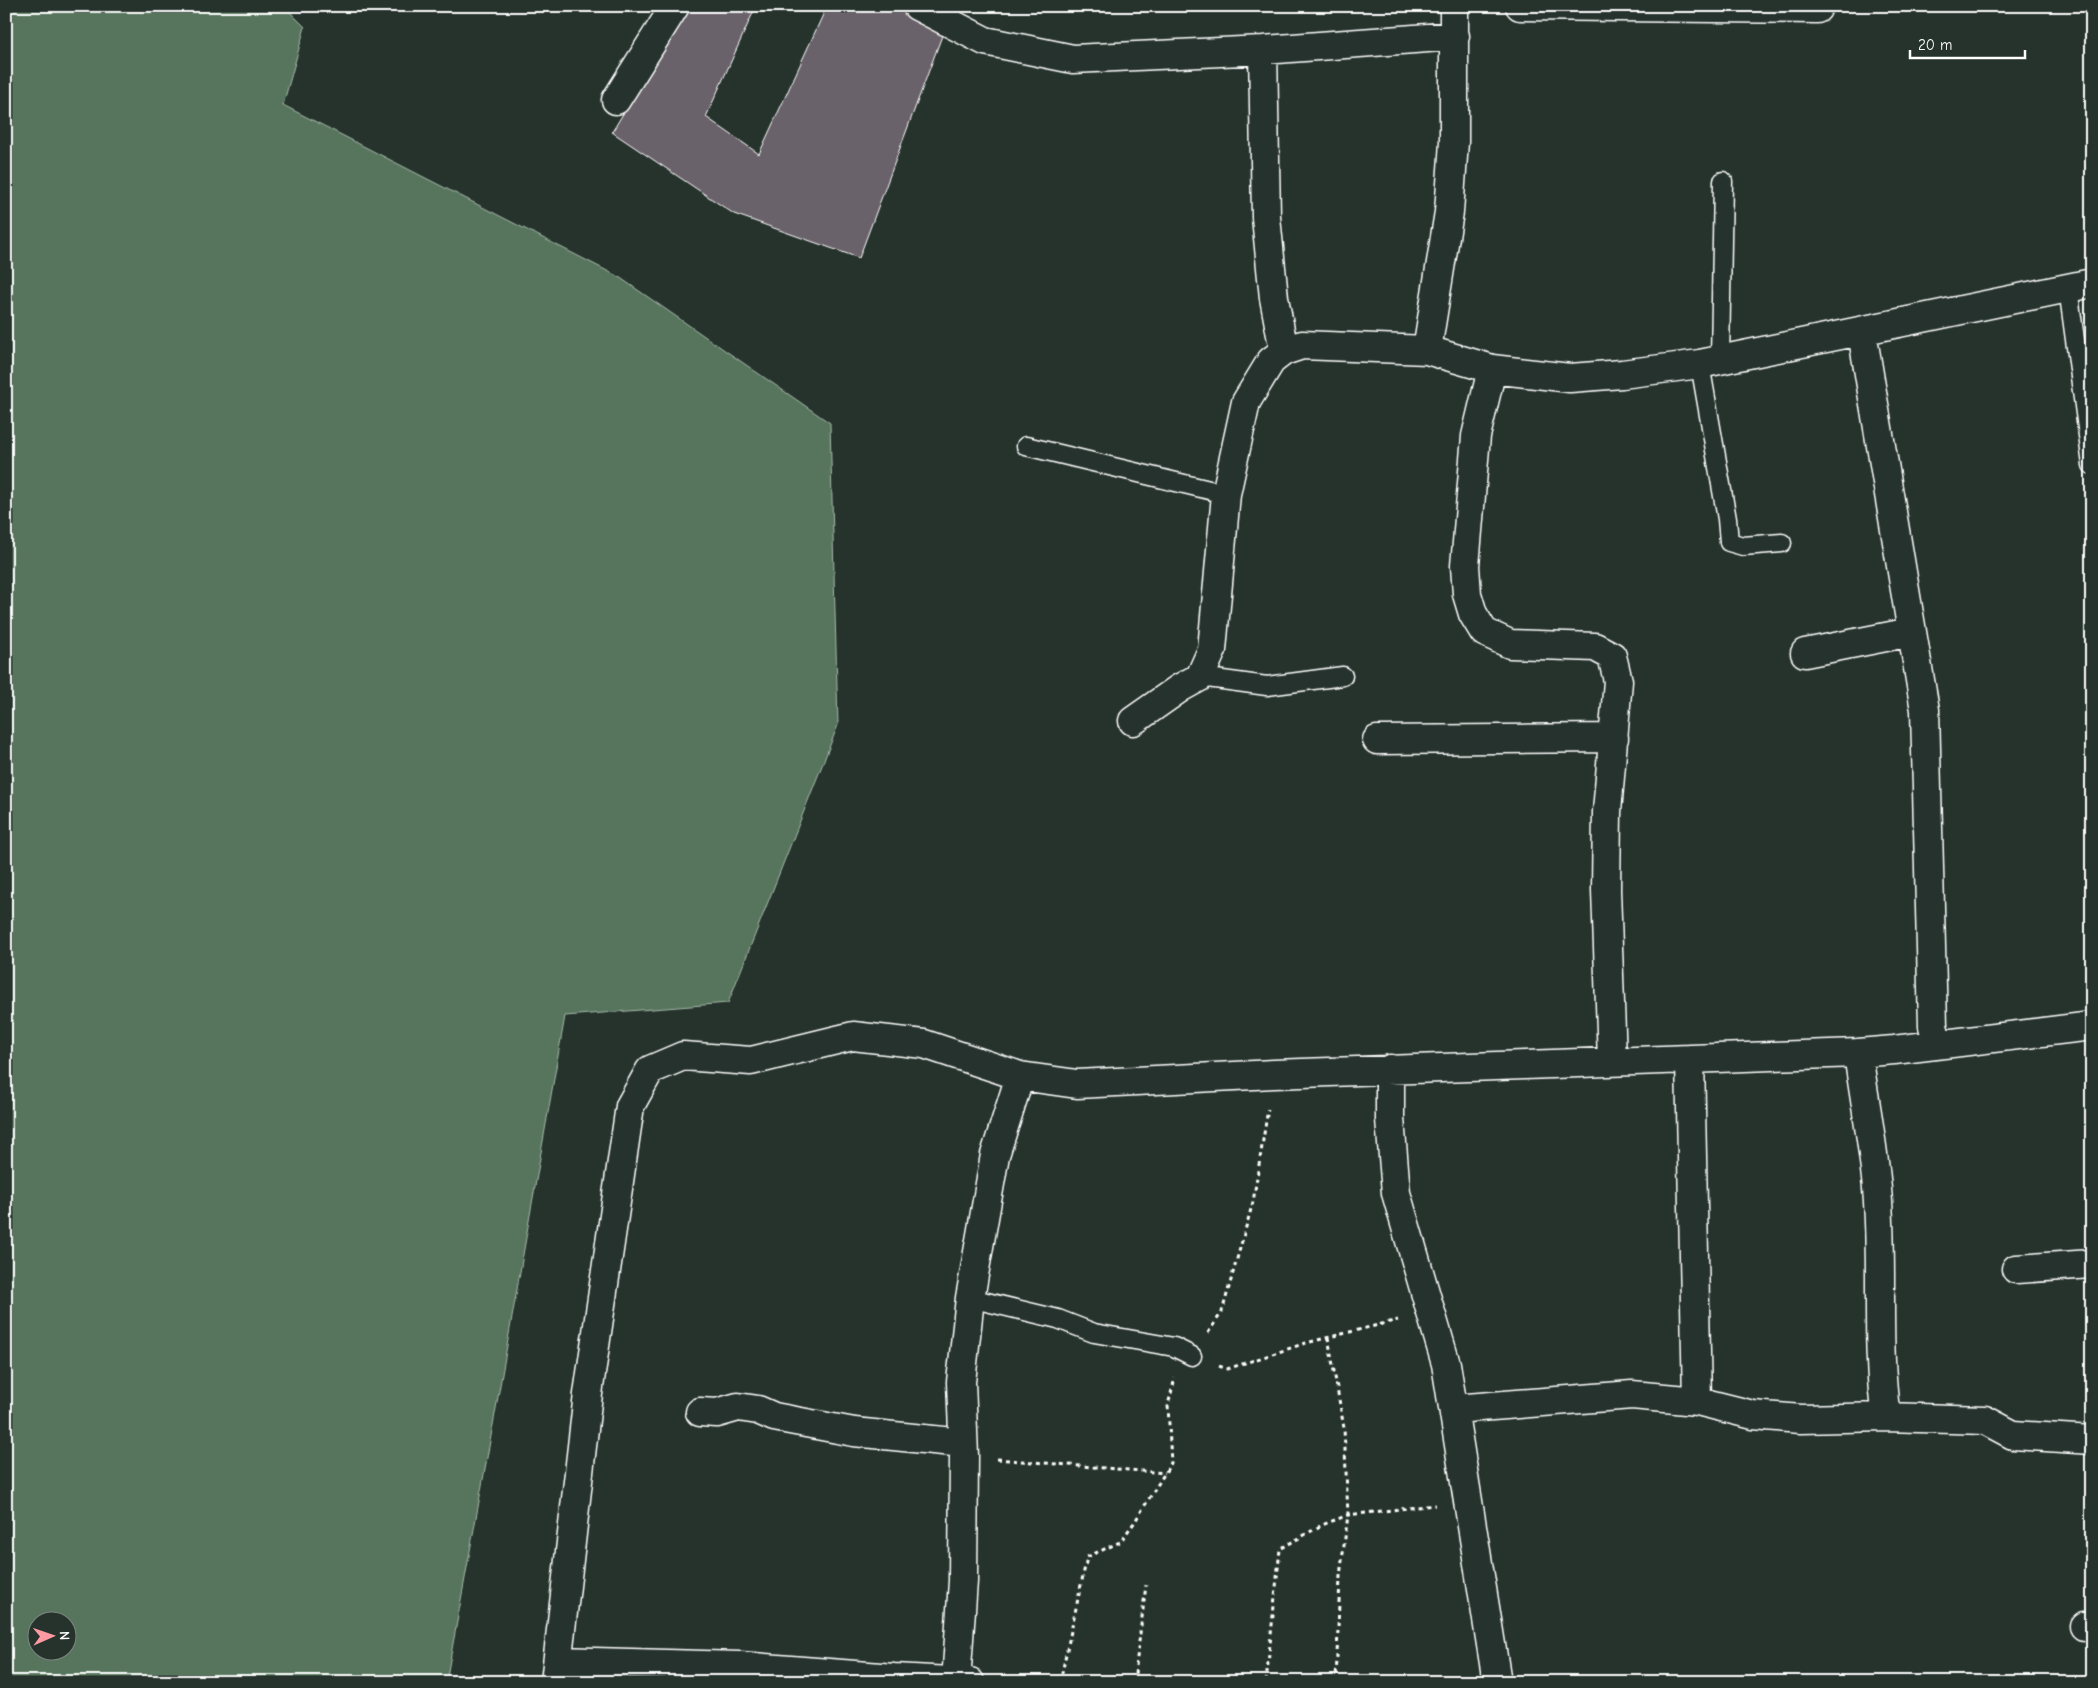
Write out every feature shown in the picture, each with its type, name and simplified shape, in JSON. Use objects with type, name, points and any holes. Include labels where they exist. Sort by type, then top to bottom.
[{"type":"street","points":[[616,100],[675,6]]},
{"type":"street","points":[[917,6],[985,41],[1074,59],[1262,50],[1455,36]]},
{"type":"street","points":[[1427,350],[1449,212],[1454,142],[1454,6]]},
{"type":"street","points":[[1520,6],[1817,9]]},
{"type":"street","points":[[1262,50],[1266,217],[1274,298],[1284,351]]},
{"type":"street","points":[[1133,721],[1180,688],[1200,677],[1212,650],[1226,494],[1246,402],[1271,361],[1284,351],[1302,345],[1427,350],[1492,369],[1570,378],[1622,374],[1710,362],[2080,286]]},
{"type":"street","points":[[1862,332],[1925,710],[1933,1026],[1938,1044]]},
{"type":"street","points":[[1492,369],[1476,436],[1465,566],[1467,594],[1474,614],[1484,632],[1510,644],[1595,647],[1612,656],[1618,681],[1607,812],[1606,890],[1612,1060]]},
{"type":"street","points":[[1805,653],[1911,632]]},
{"type":"street","points":[[1376,740],[1614,738]]},
{"type":"street","points":[[970,1682],[740,1666],[556,1671],[588,1394],[630,1106],[650,1070],[683,1056],[751,1061],[853,1036],[924,1044],[1020,1076],[1077,1084],[1612,1060],[1858,1053],[2092,1026]]},
{"type":"street","points":[[1858,1053],[1877,1188],[1882,1291],[1882,1386],[1886,1417]]},
{"type":"street","points":[[1690,1059],[1697,1401]]},
{"type":"street","points":[[1390,1069],[1390,1119],[1396,1193],[1446,1364],[1497,1682]]},
{"type":"street","points":[[956,1681],[963,1581],[964,1449],[961,1382],[970,1298],[995,1154],[1020,1076]]},
{"type":"street","points":[[2016,1269],[2092,1264]]},
{"type":"street","points":[[1454,1409],[1632,1395],[1697,1401],[1753,1415],[1800,1419],[1886,1417],[1985,1420],[2013,1435],[2092,1440]]},
{"type":"street","points":[[700,1412],[717,1413],[738,1407],[748,1408],[774,1417],[854,1432],[964,1449]]},
{"type":"lane","points":[[1723,181],[1710,362],[1729,542],[1744,546],[1782,543]]},
{"type":"lane","points":[[2080,286],[2092,465]]},
{"type":"lane","points":[[1026,446],[1226,494]]},
{"type":"lane","points":[[1200,677],[1267,686],[1343,676]]},
{"type":"lane","points":[[970,1298],[1058,1319],[1094,1334],[1174,1347],[1192,1356]]},
{"type":"path","points":[[1060,1682],[1087,1557],[1120,1542],[1171,1463],[1168,1404],[1175,1378],[1222,1312],[1253,1202],[1274,1074]]},
{"type":"path","points":[[1192,1356],[1227,1369],[1328,1337],[1412,1317],[1429,1310]]},
{"type":"path","points":[[1328,1337],[1344,1428],[1348,1515],[1340,1576],[1336,1682]]},
{"type":"path","points":[[964,1449],[1165,1473]]},
{"type":"path","points":[[1266,1682],[1280,1549],[1322,1525],[1348,1515],[1468,1502]]},
{"type":"path","points":[[1134,1682],[1146,1585]]},
{"type":"green space","points":[[6,6],[284,6],[305,27],[283,105],[619,277],[830,423],[838,725],[728,1003],[565,1016],[446,1682],[6,1682]]},
{"type":"building","points":[[688,6],[756,6],[706,117],[759,154],[827,6],[897,6],[943,33],[859,258],[734,214],[612,132]]}]
